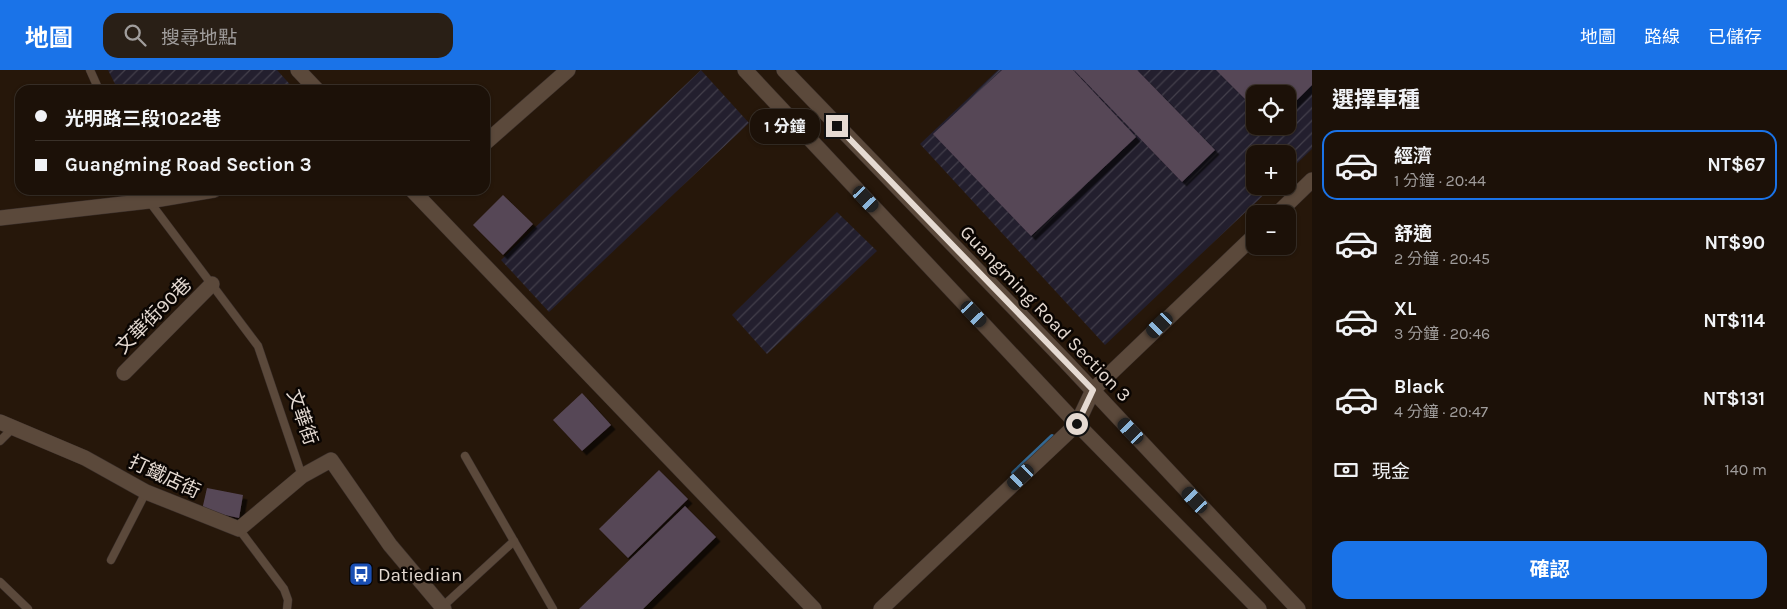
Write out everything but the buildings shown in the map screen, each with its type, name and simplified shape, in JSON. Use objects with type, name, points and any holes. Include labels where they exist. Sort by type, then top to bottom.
[{"type":"street","points":[[298,70],[312,85]]},
{"type":"street","points":[[490,139],[568,70]]},
{"type":"street","points":[[745,70],[1077,424],[1259,609]]},
{"type":"street","name":"Guangming Road Section 3","points":[[784,70],[1093,390],[1298,609]]},
{"type":"street","points":[[1286,205],[1312,180]]},
{"type":"street","points":[[0,218],[147,195]]},
{"type":"street","points":[[417,195],[814,609]]},
{"type":"street","points":[[881,609],[1077,424],[1093,390],[1246,244]]},
{"type":"street","name":"文華街90巷","points":[[124,373],[212,284]]},
{"type":"street","name":"打鐵店街","points":[[7,425],[85,458],[146,492],[239,529]]},
{"type":"street","name":"文華街","points":[[302,476],[331,460],[390,545],[442,608]]},
{"type":"street","points":[[239,529],[302,476]]},
{"type":"lane","points":[[90,70],[97,85]]},
{"type":"lane","name":"文華街","points":[[147,195],[260,350],[302,476]]},
{"type":"lane","points":[[0,441],[7,425]]},
{"type":"lane","points":[[465,456],[553,609]]},
{"type":"lane","points":[[111,560],[146,492]]},
{"type":"lane","points":[[239,529],[284,589],[288,600],[287,609]]},
{"type":"lane","points":[[442,608],[514,541]]},
{"type":"lane","points":[[0,582],[28,609]]},
{"type":"shaded area","points":[[108,70],[277,70],[290,85],[116,85]]},
{"type":"shaded area","points":[[701,70],[749,123],[549,312],[501,260]]},
{"type":"shaded area","points":[[998,70],[1312,70],[1312,149],[1296,164],[1296,145],[1246,145],[1246,195],[1263,195],[1253,205],[1246,205],[1246,212],[1105,345],[920,144]]},
{"type":"shaded area","points":[[837,212],[877,251],[767,354],[732,315]]},
{"type":"waterway","points":[[1014,473],[1052,437]]},
{"type":"place","name":"Datiedian","points":[[361,574]]},
{"type":"route","points":[[837,126],[1093,390],[1077,424]]}]
